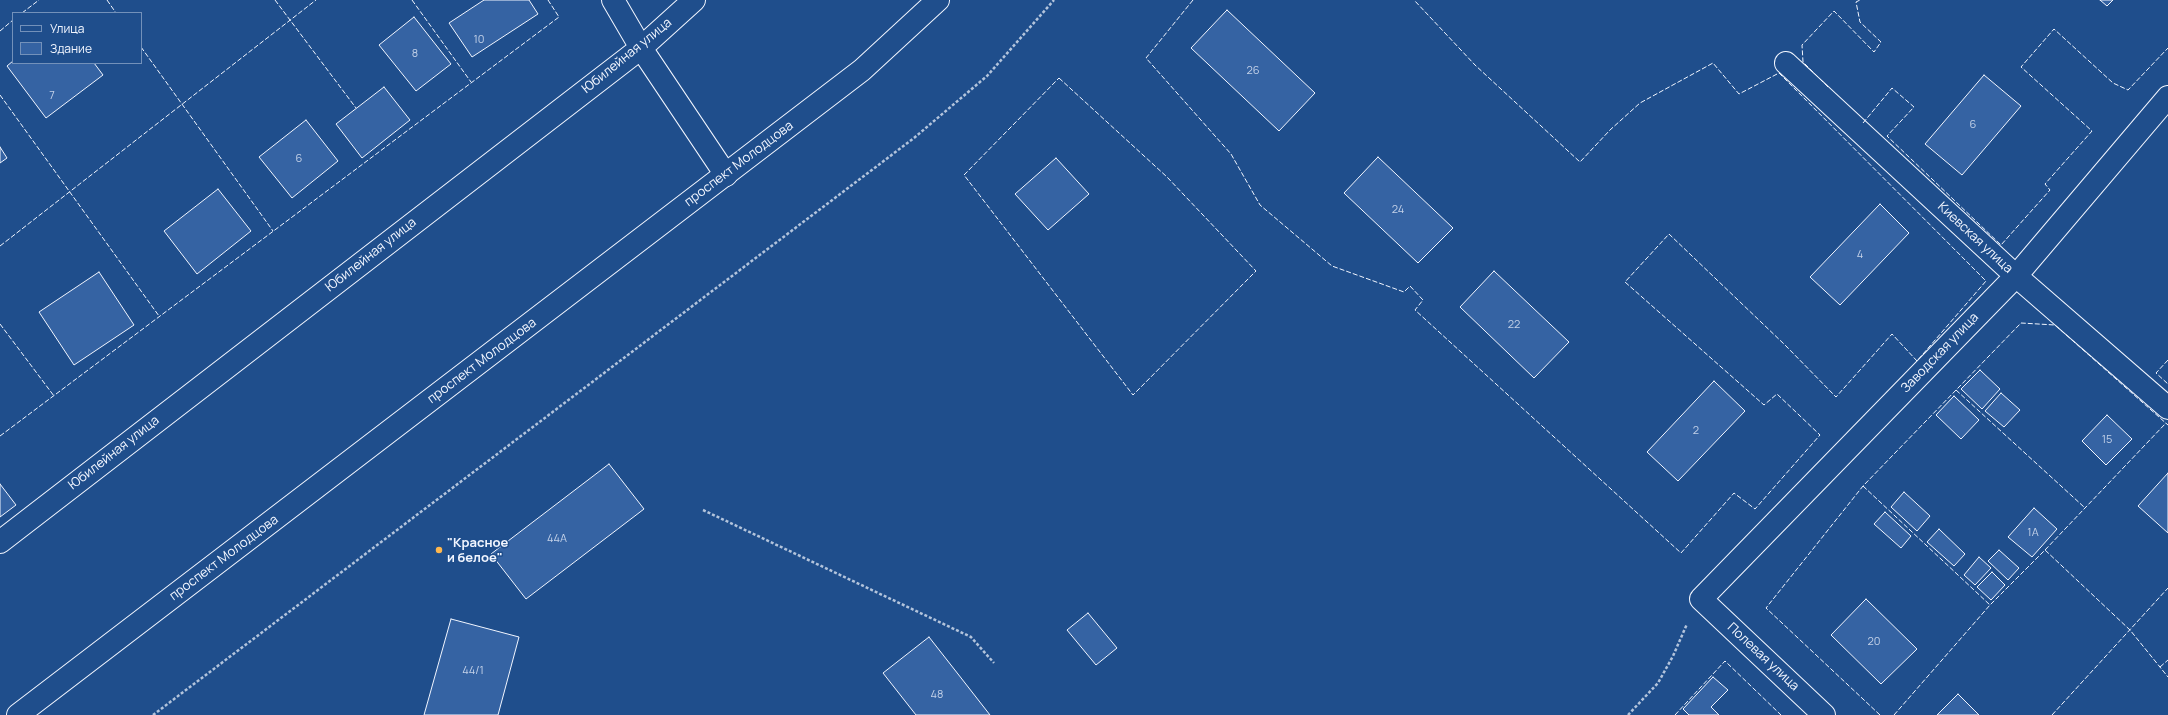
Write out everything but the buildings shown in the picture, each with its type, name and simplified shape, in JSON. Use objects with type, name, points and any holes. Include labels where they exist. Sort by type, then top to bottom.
[{"type":"street","points":[[612,0],[641,48],[726,175]]},
{"type":"street","name":"Юбилейная улица","points":[[0,542],[641,48],[694,0]]},
{"type":"street","name":"проспект Молодцова","points":[[18,715],[862,70],[938,0]]},
{"type":"street","name":"Киевская улица","points":[[1786,63],[2016,276],[2168,408]]},
{"type":"street","name":"Заводская улица","points":[[1701,599],[2016,276],[2168,96]]},
{"type":"street","name":"Полевая улица","points":[[1701,599],[1824,715]]},
{"type":"path","points":[[153,715],[914,138],[987,76],[1054,0]]},
{"type":"path","points":[[703,510],[970,637],[994,663]]},
{"type":"path","points":[[1628,715],[1658,684],[1673,656],[1683,630],[1701,599]]},
{"type":"fence","points":[[23,12],[39,0]]},
{"type":"fence","points":[[107,0],[115,12]]},
{"type":"fence","points":[[275,0],[356,108]]},
{"type":"fence","points":[[0,246],[316,0]]},
{"type":"fence","points":[[412,0],[471,82]]},
{"type":"fence","points":[[0,436],[559,17],[548,0]]},
{"type":"fence","points":[[1193,0],[1146,58],[1231,154],[1260,205],[1332,266],[1404,292],[1410,286],[1423,300],[1415,310],[1681,553],[1734,493],[1755,509],[1820,435],[1777,394],[1764,405],[1625,282],[1669,234],[1785,345],[1836,397],[1892,334],[1917,361],[1986,281],[1779,73],[1739,94],[1713,63],[1640,103],[1610,130],[1580,162],[1475,65],[1414,0]]},
{"type":"fence","points":[[1828,87],[1803,62],[1802,45],[1834,11],[1874,52],[1881,42],[1860,22],[1856,2],[1860,0]]},
{"type":"fence","points":[[0,31],[12,21]]},
{"type":"fence","points":[[1863,123],[1892,88],[1914,107],[1887,136],[2001,245],[2050,190],[2045,184],[2092,131],[2021,67],[2054,29],[2113,83],[2128,90],[2168,48]]},
{"type":"fence","points":[[142,48],[273,231]]},
{"type":"fence","points":[[1059,78],[1167,177],[1256,271],[1133,395],[964,175],[1059,78]]},
{"type":"fence","points":[[0,95],[159,316]]},
{"type":"fence","points":[[1880,715],[1766,608],[1863,486],[2021,323],[2055,325],[2168,425]]},
{"type":"fence","points":[[0,324],[54,396]]},
{"type":"fence","points":[[2168,360],[2156,373],[2168,384]]},
{"type":"fence","points":[[1956,390],[2084,507]]},
{"type":"fence","points":[[2045,550],[2166,423]]},
{"type":"fence","points":[[1863,486],[1990,605]]},
{"type":"fence","points":[[1894,715],[1990,605],[2045,550],[2130,630],[2168,677]]},
{"type":"fence","points":[[2052,715],[2168,588]]},
{"type":"fence","points":[[2160,667],[2168,660]]},
{"type":"fence","points":[[1675,715],[1725,661],[1781,715]]},
{"type":"place","name":"\"Красное и белое\"","points":[[439,550]]}]
